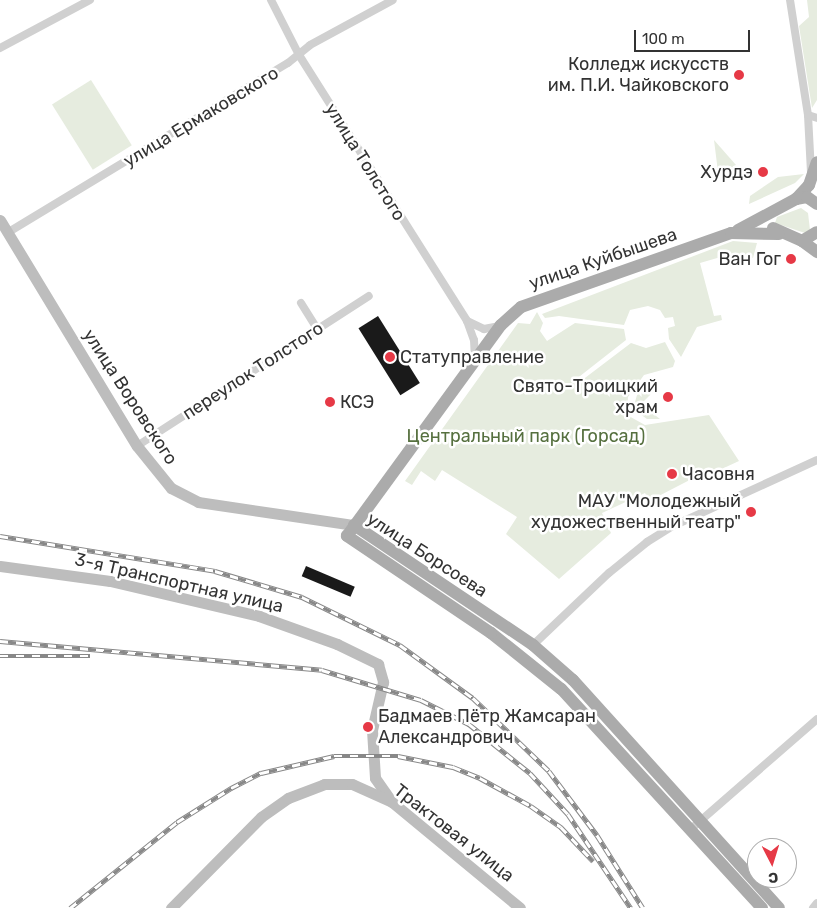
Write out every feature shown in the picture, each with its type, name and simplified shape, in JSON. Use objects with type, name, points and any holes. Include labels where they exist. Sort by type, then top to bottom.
[{"type":"main road","points":[[796,199],[811,179],[817,162]]},
{"type":"main road","points":[[796,199],[808,198],[817,204]]},
{"type":"main road","name":"улица Куйбышева","points":[[350,531],[501,325],[538,299],[731,234],[796,199]]},
{"type":"main road","points":[[773,212],[771,224],[779,234]]},
{"type":"main road","points":[[802,241],[817,232]]},
{"type":"main road","name":"улица Куйбышева","points":[[731,234],[779,234],[802,241],[817,252]]},
{"type":"main road","name":"улица Борсоева","points":[[350,531],[533,645],[603,709],[779,908]]},
{"type":"main road","name":"улица Борсоева","points":[[350,531],[540,670],[591,718],[762,908]]},
{"type":"street","points":[[0,48],[90,0]]},
{"type":"street","name":"улица Толстого","points":[[271,0],[299,54],[467,321],[474,340],[475,359]]},
{"type":"street","name":"улица Ермаковского","points":[[7,233],[299,54],[394,0]]},
{"type":"street","points":[[790,0],[808,115],[811,179]]},
{"type":"street","points":[[808,115],[817,118]]},
{"type":"street","name":"улица Воровского","points":[[0,220],[137,446],[171,488],[185,498],[316,521],[350,531]]},
{"type":"street","name":"переулок Толстого","points":[[137,446],[369,296]]},
{"type":"street","points":[[301,303],[318,330]]},
{"type":"street","points":[[467,321],[484,329],[501,325]]},
{"type":"street","points":[[533,645],[609,572],[647,542],[673,526],[769,480],[817,460]]},
{"type":"street","name":"3-я Транспортная улица","points":[[0,566],[110,581],[259,616],[337,644],[378,664],[383,682],[372,730],[375,778],[392,802]]},
{"type":"street","points":[[691,829],[817,719]]},
{"type":"street","name":"Трактовая улица","points":[[171,908],[261,818],[304,789],[352,784],[392,802],[520,908]]},
{"type":"street","points":[[813,908],[817,902]]},
{"type":"green space","points":[[807,0],[817,0],[817,100],[812,108],[799,26],[809,17]]},
{"type":"green space","points":[[91,80],[132,145],[93,170],[52,104]]},
{"type":"green space","points":[[714,140],[736,165],[727,171],[718,172]]},
{"type":"green space","points":[[804,174],[795,183],[749,204],[750,196],[778,177]]},
{"type":"green space","points":[[801,208],[808,213],[810,230],[805,233],[775,223],[777,217]]},
{"type":"green space","points":[[733,241],[757,243],[753,258],[731,254],[700,263],[714,316],[721,315],[722,320],[697,327],[681,357],[669,339],[668,328],[675,326],[673,317],[665,318],[660,310],[648,306],[630,310],[624,325],[559,316],[545,318],[542,314]]},
{"type":"green space","name":"Центральный парк (Горсад)","points":[[537,312],[543,323],[540,331],[547,341],[575,323],[624,329],[626,340],[575,380],[577,384],[631,343],[646,348],[665,342],[675,361],[673,367],[644,375],[628,397],[627,415],[645,425],[709,415],[739,461],[713,473],[711,469],[649,501],[645,493],[602,513],[611,533],[559,579],[506,534],[517,517],[442,470],[435,481],[421,471],[412,485],[405,481],[518,323],[530,324]]},
{"type":"green space","points":[[653,383],[654,391],[641,404],[660,419],[647,419],[633,409],[637,395]]},
{"type":"building","name":"Статуправление","points":[[378,316],[420,383],[400,395],[358,328]]},
{"type":"building","points":[[306,566],[355,587],[350,597],[302,576]]},
{"type":"railway","points":[[0,536],[215,571],[302,597],[400,645],[473,698],[549,771],[597,835],[643,908]]},
{"type":"railway","points":[[0,641],[322,670],[421,700],[469,724],[530,773],[568,814],[631,908]]},
{"type":"railway","points":[[0,656],[90,656]]},
{"type":"railway","points":[[70,908],[177,822],[231,788],[261,773],[334,756],[398,756],[453,767],[480,778],[531,806],[561,827],[593,861]]},
{"type":"place","name":"Колледж искусств им. П.И. Чайковского","points":[[739,75]]},
{"type":"place","name":"Хурдэ","points":[[763,172]]},
{"type":"place","name":"Ван Гог","points":[[791,259]]},
{"type":"place","name":"Статуправление","points":[[390,357]]},
{"type":"place","name":"Свято-Троицкий храм","points":[[668,397]]},
{"type":"place","name":"КСЭ","points":[[330,402]]},
{"type":"place","name":"Часовня","points":[[672,474]]},
{"type":"place","name":"МАУ \"Молодежный художественный театр\"","points":[[751,512]]},
{"type":"place","name":"Бадмаев Пётр Жамсаран Александрович","points":[[368,727]]}]
